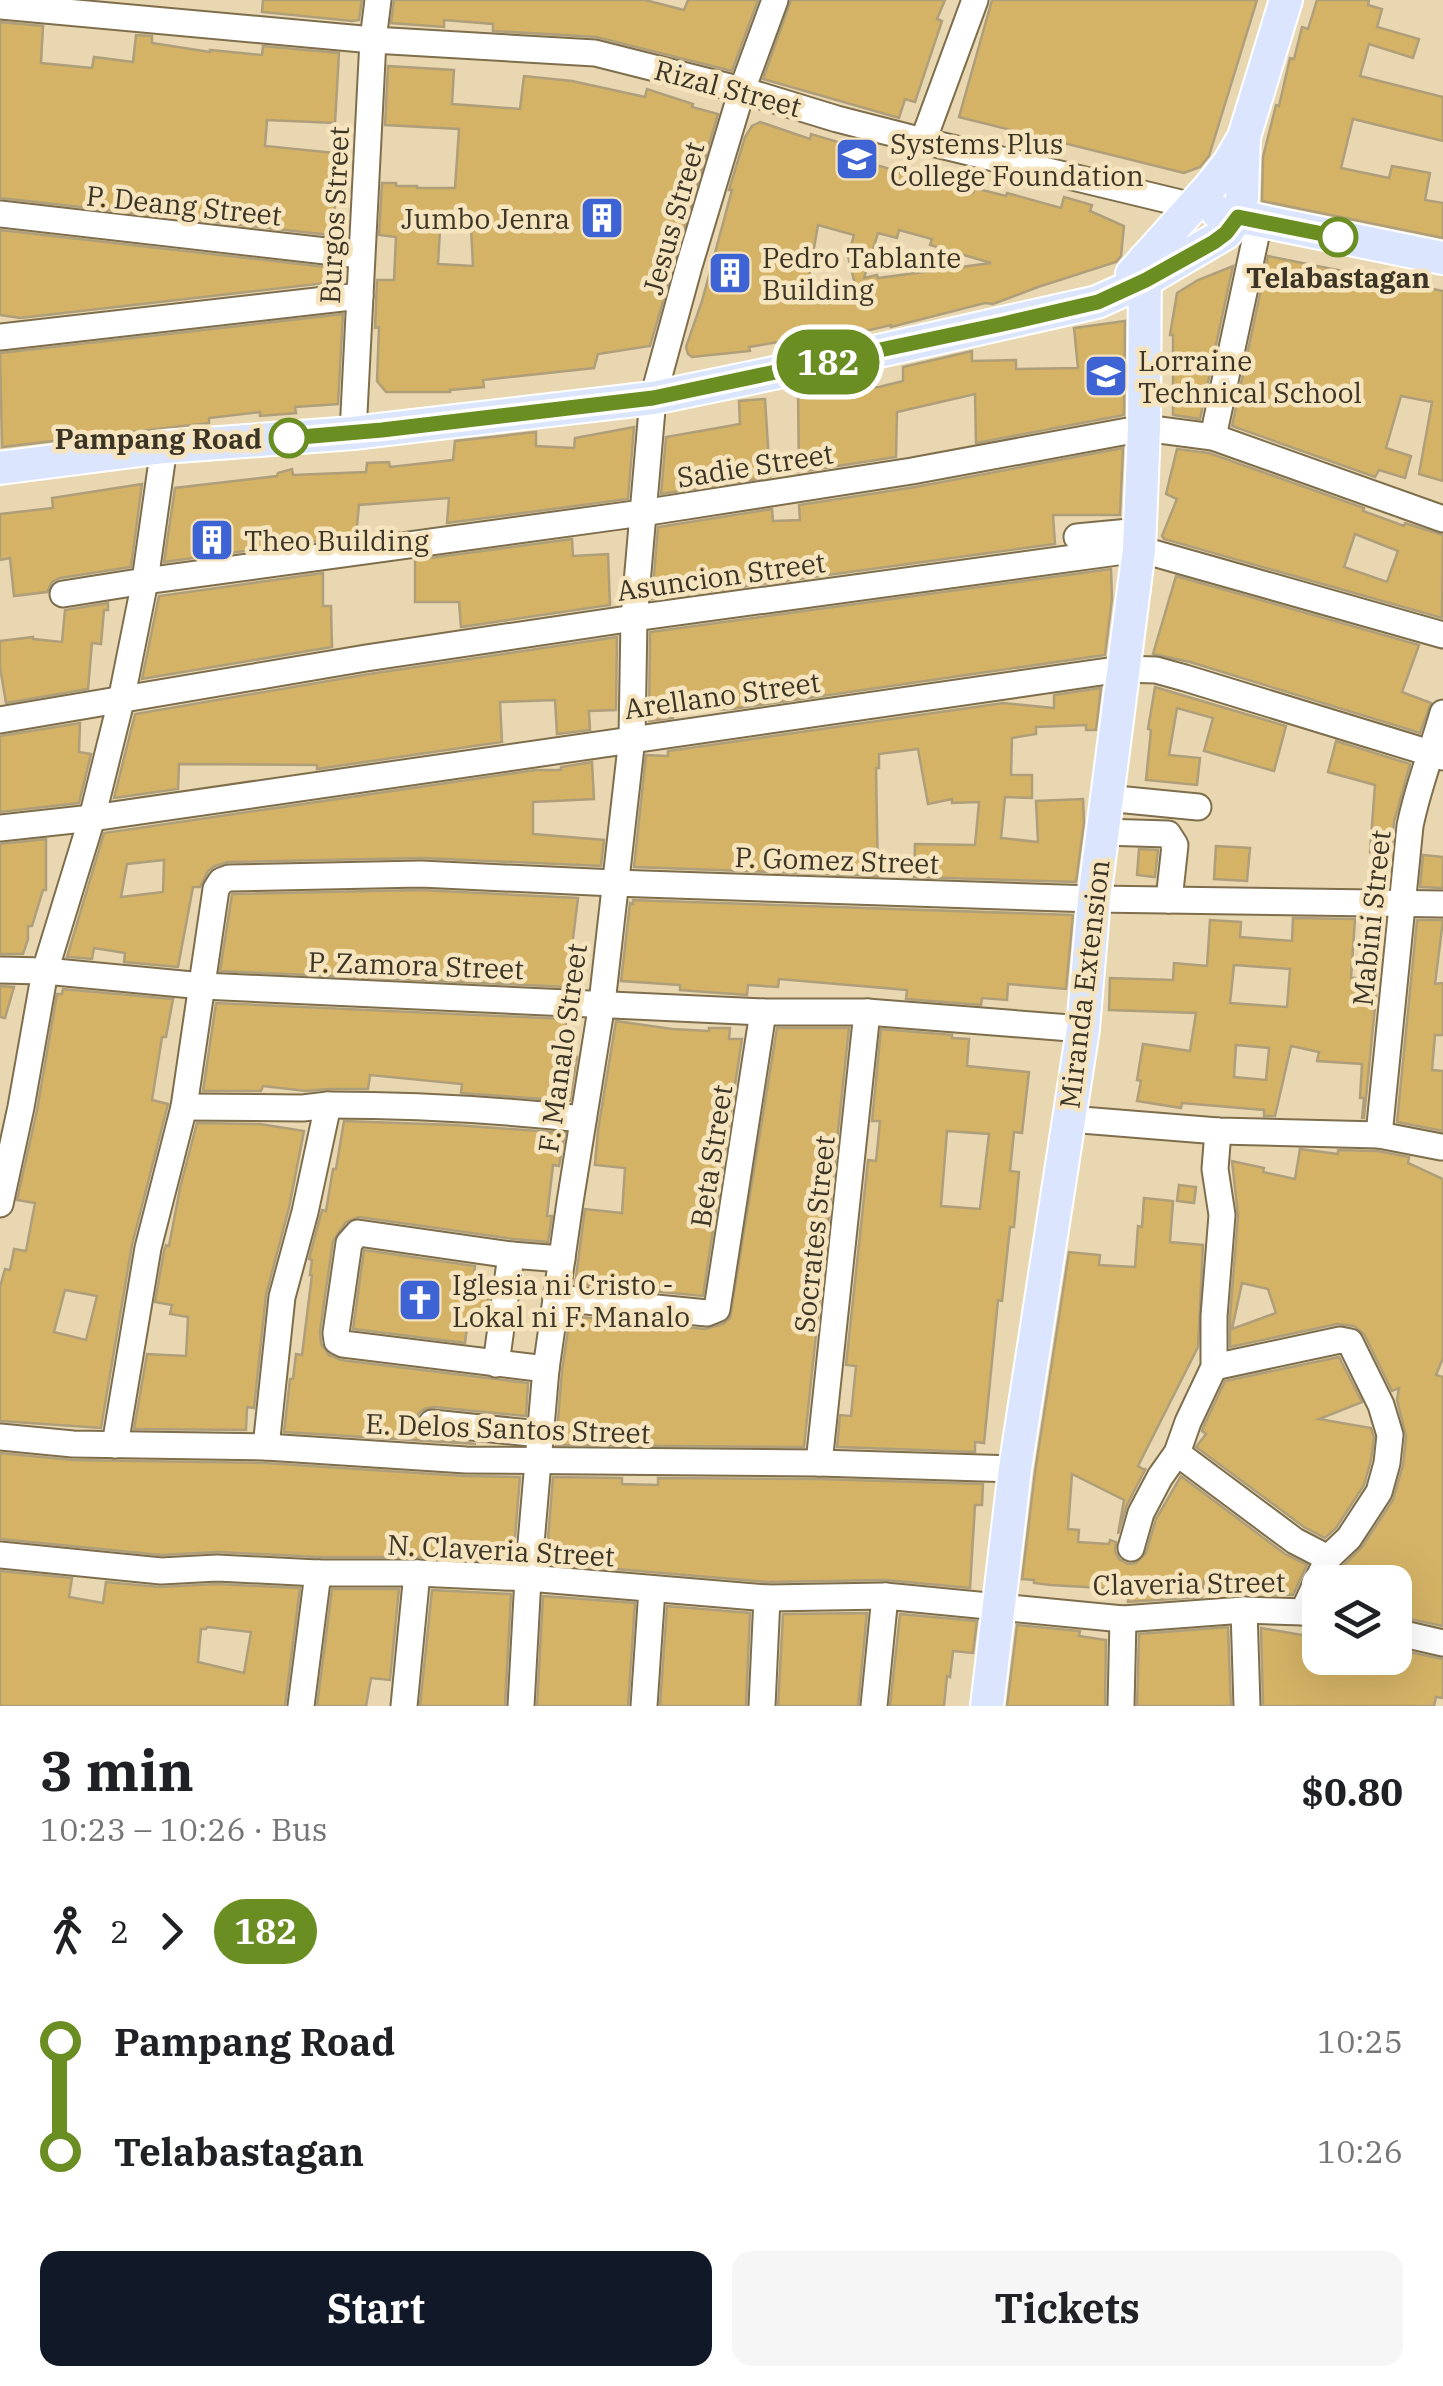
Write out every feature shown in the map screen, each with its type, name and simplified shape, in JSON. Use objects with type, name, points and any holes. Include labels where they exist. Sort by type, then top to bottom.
[{"type":"main road","points":[[1146,270],[1229,163],[1244,137],[1286,0]]},
{"type":"main road","points":[[0,468],[653,398],[1098,302],[1146,270],[1214,242],[1248,219],[1244,137]]},
{"type":"main road","name":"Rizal Street","points":[[1194,206],[1443,258]]},
{"type":"main road","name":"Miranda Extension","points":[[986,1706],[1015,1469],[1084,1030],[1094,899],[1139,540],[1146,270]]},
{"type":"street","name":"Burgos Street","points":[[353,432],[378,0]]},
{"type":"street","name":"Jesus Street","points":[[653,398],[742,90],[775,0]]},
{"type":"street","points":[[923,141],[975,0]]},
{"type":"street","name":"Rizal Street","points":[[0,6],[373,40],[595,52],[837,119],[1194,206]]},
{"type":"street","name":"P. Deang Street","points":[[0,214],[361,255]]},
{"type":"street","points":[[1213,437],[1248,219]]},
{"type":"street","points":[[0,338],[360,296]]},
{"type":"street","points":[[0,326],[36,332]]},
{"type":"street","name":"F. Manalo Street","points":[[521,1706],[546,1369],[602,1003],[632,738],[634,618],[653,398]]},
{"type":"street","name":"Sadie Street","points":[[63,594],[642,513],[912,471],[1144,428],[1213,437],[1443,519]]},
{"type":"street","points":[[0,1204],[11,1105],[45,971],[92,818],[120,701],[146,580],[164,448]]},
{"type":"street","points":[[1077,538],[1139,540]]},
{"type":"street","name":"Asuncion Street","points":[[0,720],[366,658],[1139,540],[1443,635]]},
{"type":"street","name":"Arellano Street","points":[[0,828],[92,818],[1122,669],[1156,670],[1437,755]]},
{"type":"street","name":"Mabini Street","points":[[1379,1134],[1410,826],[1417,788],[1437,755],[1443,712]]},
{"type":"street","points":[[1106,798],[1198,807]]},
{"type":"street","points":[[1102,832],[1172,837],[1175,844],[1169,900]]},
{"type":"street","name":"P. Gomez Street","points":[[203,986],[216,889],[220,881],[229,878],[421,874],[1094,899],[1443,904]]},
{"type":"street","points":[[0,970],[45,971]]},
{"type":"street","name":"P. Zamora Street","points":[[45,971],[203,986],[763,1012],[867,1012],[1084,1030]]},
{"type":"street","points":[[115,1444],[148,1248],[184,1107],[203,986]]},
{"type":"street","name":"Beta Street","points":[[556,1298],[707,1313],[718,1309],[763,1012]]},
{"type":"street","name":"Socrates Street","points":[[820,1463],[867,1012]]},
{"type":"street","points":[[266,1448],[282,1297],[328,1105]]},
{"type":"street","points":[[184,1107],[401,1105],[584,1120]]},
{"type":"street","points":[[1069,1119],[1218,1132],[1379,1134],[1440,1147]]},
{"type":"street","points":[[1131,1548],[1141,1514],[1177,1453],[1214,1367],[1222,1215],[1214,1169],[1218,1132]]},
{"type":"street","points":[[546,1369],[337,1341],[349,1243],[358,1233],[562,1259]]},
{"type":"street","points":[[496,1364],[511,1254]]},
{"type":"street","points":[[1214,1367],[1340,1340],[1350,1342],[1356,1352],[1390,1435],[1388,1463],[1379,1492],[1365,1516],[1326,1565]]},
{"type":"street","points":[[432,1423],[539,1446]]},
{"type":"street","name":"E. Delos Santos Street","points":[[0,1437],[74,1444],[266,1448],[450,1459],[539,1446],[704,1464],[1015,1469]]},
{"type":"street","points":[[1177,1453],[1295,1541],[1328,1558]]},
{"type":"street","name":"N. Claveria Street","points":[[0,1556],[160,1570],[417,1572],[768,1598],[885,1596],[998,1606]]},
{"type":"street","points":[[404,1706],[417,1572]]},
{"type":"street","points":[[302,1706],[318,1573]]},
{"type":"street","points":[[644,1706],[652,1589]]},
{"type":"street","points":[[874,1706],[885,1596]]},
{"type":"street","points":[[762,1706],[768,1598]]},
{"type":"street","name":"Claveria Street","points":[[998,1606],[1123,1619],[1244,1610],[1302,1613]]},
{"type":"street","points":[[1244,1610],[1247,1706]]},
{"type":"street","points":[[1122,1706],[1123,1619]]},
{"type":"street","points":[[1412,1636],[1443,1643]]},
{"type":"building","points":[[263,0],[362,0],[359,20],[352,21],[262,12]]},
{"type":"building","points":[[394,0],[645,0],[684,10],[688,0],[758,0],[732,71],[596,37],[493,31],[493,24],[444,20],[444,27],[391,23]]},
{"type":"building","points":[[791,0],[945,0],[937,19],[942,21],[915,102],[905,99],[899,118],[763,79]]},
{"type":"building","points":[[992,0],[1257,0],[1209,156],[1200,167],[1184,173],[959,117]]},
{"type":"building","points":[[1317,0],[1369,0],[1368,5],[1382,9],[1377,27],[1419,39],[1413,58],[1369,44],[1360,76],[1443,97],[1443,141],[1353,119],[1341,168],[1389,178],[1392,166],[1430,173],[1425,200],[1443,203],[1443,238],[1262,201],[1263,157],[1276,105],[1279,106],[1302,27],[1308,29]]},
{"type":"building","points":[[0,22],[43,26],[41,63],[92,68],[94,57],[133,62],[136,35],[152,36],[152,43],[210,52],[262,55],[263,46],[339,53],[335,123],[267,120],[265,146],[336,153],[337,182],[330,235],[0,198]]},
{"type":"building","points":[[388,66],[454,70],[452,104],[520,109],[524,76],[572,81],[645,97],[647,89],[718,114],[650,346],[598,354],[594,368],[483,380],[484,387],[450,392],[386,392],[377,381],[377,280],[394,280],[396,237],[379,235],[382,183],[455,188],[459,129],[385,125]],"holes":[[[471,229],[473,266],[438,264],[440,230]]]},
{"type":"building","points":[[760,122],[810,139],[811,134],[872,152],[869,163],[973,193],[974,188],[1006,196],[1007,193],[1061,208],[1064,197],[1092,205],[1090,211],[1124,226],[1121,256],[1116,262],[993,304],[801,346],[802,338],[749,347],[750,351],[692,357],[686,347],[702,301],[729,190],[752,126]],"holes":[[[818,225],[854,235],[848,256],[856,288],[805,300]],[[899,230],[932,239],[930,245],[991,263],[864,278],[878,233],[897,238]]]},
{"type":"building","points":[[0,230],[326,267],[326,283],[20,318],[0,315]]},
{"type":"building","points":[[1268,256],[1443,291],[1443,481],[1419,474],[1432,402],[1401,396],[1386,448],[1411,456],[1405,478],[1379,470],[1375,477],[1232,426]]},
{"type":"building","points":[[1233,266],[1200,419],[1173,415],[1170,335],[1177,293]]},
{"type":"building","points":[[343,314],[338,404],[295,407],[296,413],[260,416],[260,412],[209,418],[209,423],[2,447],[0,353]]},
{"type":"building","points":[[1125,321],[1124,415],[976,443],[975,394],[897,412],[896,457],[799,472],[798,392],[879,387],[903,381],[903,367],[972,351],[972,361],[1016,360],[1016,369],[1078,368],[1074,328]]},
{"type":"building","points":[[765,399],[770,477],[661,494],[666,437],[740,424],[739,401]]},
{"type":"building","points":[[634,427],[628,499],[447,523],[449,498],[359,505],[356,536],[164,562],[175,488],[277,476],[292,469],[293,475],[366,472],[367,463],[389,462],[390,467],[453,460],[455,441],[536,432],[536,446],[574,448],[575,438]]},
{"type":"building","points":[[1123,448],[1120,515],[1053,515],[1055,544],[652,599],[658,527],[772,509],[773,521],[800,520],[799,505]]},
{"type":"building","points":[[1177,449],[1209,453],[1404,526],[1405,523],[1443,535],[1442,618],[1164,539],[1177,499],[1166,494]],"holes":[[[1355,534],[1398,551],[1387,582],[1344,567]]]},
{"type":"building","points":[[142,484],[131,567],[60,578],[52,582],[47,592],[14,596],[10,558],[0,560],[0,514],[53,508],[52,498]]},
{"type":"building","points":[[572,539],[573,556],[608,554],[610,605],[461,627],[459,602],[415,602],[415,560]]},
{"type":"building","points":[[1111,569],[1112,599],[1105,655],[732,709],[672,712],[673,718],[649,721],[650,632]]},
{"type":"building","points":[[323,573],[323,606],[331,606],[332,647],[142,679],[159,596]]},
{"type":"building","points":[[1176,576],[1419,645],[1402,692],[1431,703],[1420,733],[1153,654]]},
{"type":"building","points":[[108,603],[101,644],[92,643],[88,689],[6,703],[0,641],[33,637],[62,642],[65,610]]},
{"type":"building","points":[[617,637],[616,710],[589,711],[590,730],[557,734],[555,700],[500,702],[502,742],[317,769],[317,765],[179,764],[178,789],[114,798],[135,714]]},
{"type":"building","points":[[1155,687],[1286,726],[1274,771],[1204,751],[1213,718],[1177,708],[1169,755],[1200,758],[1197,785],[1146,780]]},
{"type":"building","points":[[1101,688],[1096,730],[1086,730],[1086,725],[1036,727],[1036,734],[1012,738],[1011,775],[1032,775],[1032,798],[1005,797],[1001,838],[1038,842],[1036,801],[1083,799],[1084,823],[1076,882],[914,877],[915,844],[975,845],[979,802],[952,803],[952,799],[928,804],[918,749],[879,754],[878,876],[634,867],[646,755],[668,756],[668,751],[1003,703],[1054,708],[1054,695]]},
{"type":"building","points":[[80,723],[79,752],[91,754],[79,803],[0,812],[0,736]]},
{"type":"building","points":[[1336,741],[1410,764],[1394,822],[1391,853],[1370,852],[1375,785],[1328,772]]},
{"type":"building","points":[[592,762],[594,799],[533,802],[533,834],[604,840],[601,866],[421,858],[228,862],[208,871],[200,887],[193,887],[178,967],[124,962],[125,953],[94,948],[92,959],[67,957],[104,833]],"holes":[[[164,860],[163,892],[121,897],[127,864]]]},
{"type":"building","points":[[46,839],[46,890],[32,926],[28,926],[23,954],[0,954],[0,844]]},
{"type":"building","points":[[1216,846],[1250,848],[1247,881],[1214,879]]},
{"type":"building","points":[[1139,849],[1158,850],[1155,877],[1137,875]]},
{"type":"building","points":[[1423,855],[1443,857],[1443,888],[1420,887]]},
{"type":"building","points":[[421,890],[578,898],[567,987],[220,971],[232,894]]},
{"type":"building","points":[[633,900],[1073,915],[1066,989],[1008,984],[1007,1000],[982,998],[981,1005],[906,999],[907,990],[779,979],[778,987],[748,985],[747,995],[621,981]]},
{"type":"building","points":[[1293,918],[1355,919],[1351,978],[1378,977],[1364,1118],[1364,1098],[1360,1098],[1362,1064],[1317,1061],[1319,1052],[1291,1046],[1275,1116],[1264,1116],[1264,1110],[1182,1103],[1181,1108],[1137,1101],[1143,1044],[1190,1051],[1196,1013],[1109,1010],[1110,978],[1173,980],[1174,963],[1207,966],[1210,920],[1241,922],[1240,937],[1292,941]],"holes":[[[1234,965],[1290,969],[1287,1007],[1230,1003]],[[1236,1045],[1269,1048],[1266,1080],[1234,1077]]]},
{"type":"building","points":[[1417,920],[1443,920],[1435,984],[1443,983],[1443,1035],[1435,1035],[1432,1070],[1443,1071],[1443,1131],[1397,1122]]},
{"type":"building","points":[[0,986],[14,987],[5,1018],[0,1017]]},
{"type":"building","points":[[63,989],[173,999],[166,1037],[162,1037],[152,1100],[168,1104],[132,1245],[101,1428],[0,1421],[0,1287],[5,1269],[10,1270],[14,1249],[26,1251],[35,1203],[17,1200],[57,994],[62,994]],"holes":[[[65,1290],[97,1296],[86,1340],[54,1332]]]},
{"type":"building","points":[[216,1003],[566,1019],[564,1056],[577,1057],[570,1101],[461,1093],[462,1084],[370,1075],[368,1089],[306,1091],[263,1086],[261,1091],[203,1091]]},
{"type":"building","points":[[616,1021],[672,1029],[730,1028],[729,1039],[742,1039],[703,1296],[575,1284],[585,1209],[622,1213],[625,1168],[595,1165]]},
{"type":"building","points":[[777,1028],[849,1028],[825,1253],[811,1251],[806,1297],[820,1298],[804,1447],[556,1445],[570,1316],[705,1329],[730,1318]]},
{"type":"building","points":[[881,1029],[969,1039],[967,1066],[1029,1072],[1022,1133],[1014,1132],[1010,1171],[1019,1172],[1014,1227],[1010,1227],[1002,1301],[998,1300],[984,1443],[975,1442],[975,1452],[837,1447],[840,1415],[851,1416],[856,1366],[846,1365],[868,1160],[876,1161],[880,1121],[872,1121]],"holes":[[[947,1131],[989,1134],[980,1209],[941,1206]]]},
{"type":"building","points":[[344,1121],[565,1133],[559,1166],[553,1165],[548,1242],[359,1217],[346,1222],[333,1241],[320,1331],[321,1344],[329,1355],[341,1360],[528,1383],[526,1416],[434,1407],[418,1414],[417,1429],[423,1437],[476,1444],[284,1432],[290,1379],[296,1354],[302,1355],[312,1275],[309,1259],[322,1210],[326,1211]]},
{"type":"building","points":[[197,1123],[260,1124],[304,1131],[266,1295],[254,1408],[247,1407],[246,1430],[134,1429],[147,1354],[186,1356],[188,1317],[170,1314],[172,1305],[155,1302]]},
{"type":"building","points":[[1300,1149],[1338,1154],[1338,1150],[1377,1151],[1409,1157],[1408,1163],[1443,1179],[1443,1358],[1436,1375],[1443,1377],[1443,1626],[1412,1620],[1412,1565],[1344,1565],[1362,1547],[1393,1500],[1406,1436],[1397,1400],[1399,1388],[1392,1391],[1364,1334],[1354,1326],[1337,1324],[1230,1347],[1238,1216],[1232,1161],[1264,1168],[1263,1172],[1295,1179]],"holes":[[[1242,1283],[1268,1289],[1276,1313],[1232,1329]]]},
{"type":"building","points":[[1179,1185],[1196,1187],[1194,1203],[1177,1201]]},
{"type":"building","points":[[1144,1198],[1173,1201],[1170,1242],[1203,1245],[1198,1347],[1138,1466],[1145,1470],[1118,1534],[1124,1500],[1072,1474],[1068,1529],[1079,1530],[1078,1542],[1116,1542],[1119,1559],[1136,1563],[1146,1553],[1156,1519],[1181,1476],[1285,1554],[1307,1565],[1302,1565],[1302,1576],[1293,1595],[1247,1594],[1227,1584],[1225,1589],[1204,1580],[1202,1597],[1128,1602],[1128,1593],[1022,1579],[1069,1252],[1100,1255],[1099,1265],[1135,1267],[1138,1226],[1142,1227]]},
{"type":"building","points":[[364,1250],[475,1266],[472,1292],[489,1294],[486,1319],[468,1318],[465,1343],[353,1329]]},
{"type":"building","points":[[1339,1357],[1362,1402],[1319,1419],[1371,1428],[1374,1437],[1364,1485],[1325,1538],[1304,1527],[1196,1447],[1206,1434],[1203,1428],[1225,1381]]},
{"type":"building","points":[[0,1453],[73,1460],[265,1463],[520,1477],[513,1561],[218,1552],[161,1555],[0,1539]]},
{"type":"building","points":[[553,1477],[622,1478],[622,1484],[658,1485],[658,1478],[983,1484],[982,1505],[975,1505],[970,1588],[885,1580],[768,1582],[546,1563]]},
{"type":"building","points":[[0,1571],[72,1578],[69,1597],[103,1603],[106,1582],[160,1587],[217,1584],[300,1588],[285,1706],[0,1706]],"holes":[[[201,1629],[251,1632],[244,1673],[198,1662]]]},
{"type":"building","points":[[332,1589],[399,1589],[390,1680],[371,1678],[366,1706],[317,1706]]},
{"type":"building","points":[[432,1590],[511,1594],[505,1706],[420,1706]]},
{"type":"building","points":[[543,1596],[635,1603],[628,1706],[537,1706]]},
{"type":"building","points":[[667,1606],[750,1613],[746,1706],[660,1706]]},
{"type":"building","points":[[867,1613],[858,1706],[778,1706],[783,1614]]},
{"type":"building","points":[[900,1614],[977,1621],[973,1653],[953,1651],[944,1706],[890,1706]]},
{"type":"building","points":[[1017,1625],[1080,1631],[1079,1636],[1106,1640],[1105,1706],[1007,1706]]},
{"type":"building","points":[[1228,1627],[1231,1706],[1137,1706],[1139,1634]]},
{"type":"building","points":[[1261,1628],[1302,1635],[1302,1675],[1412,1675],[1412,1653],[1443,1659],[1443,1698],[1436,1697],[1434,1706],[1263,1706]]},
{"type":"bus line","name":"182","points":[[289,438],[653,398],[1098,302],[1214,242],[1238,217],[1338,237]]},
{"type":"place","name":"Systems Plus College Foundation","points":[[857,159]]},
{"type":"place","name":"Jumbo Jenra","points":[[602,218]]},
{"type":"place","name":"Telabastagan","points":[[1338,237]]},
{"type":"place","name":"Pedro Tablante Building","points":[[730,273]]},
{"type":"place","name":"Lorraine Technical School","points":[[1106,376]]},
{"type":"place","name":"Pampang Road","points":[[289,438]]},
{"type":"place","name":"Theo Building","points":[[212,540]]},
{"type":"place","name":"Iglesia ni Cristo - Lokal ni F. Manalo","points":[[420,1300]]}]
